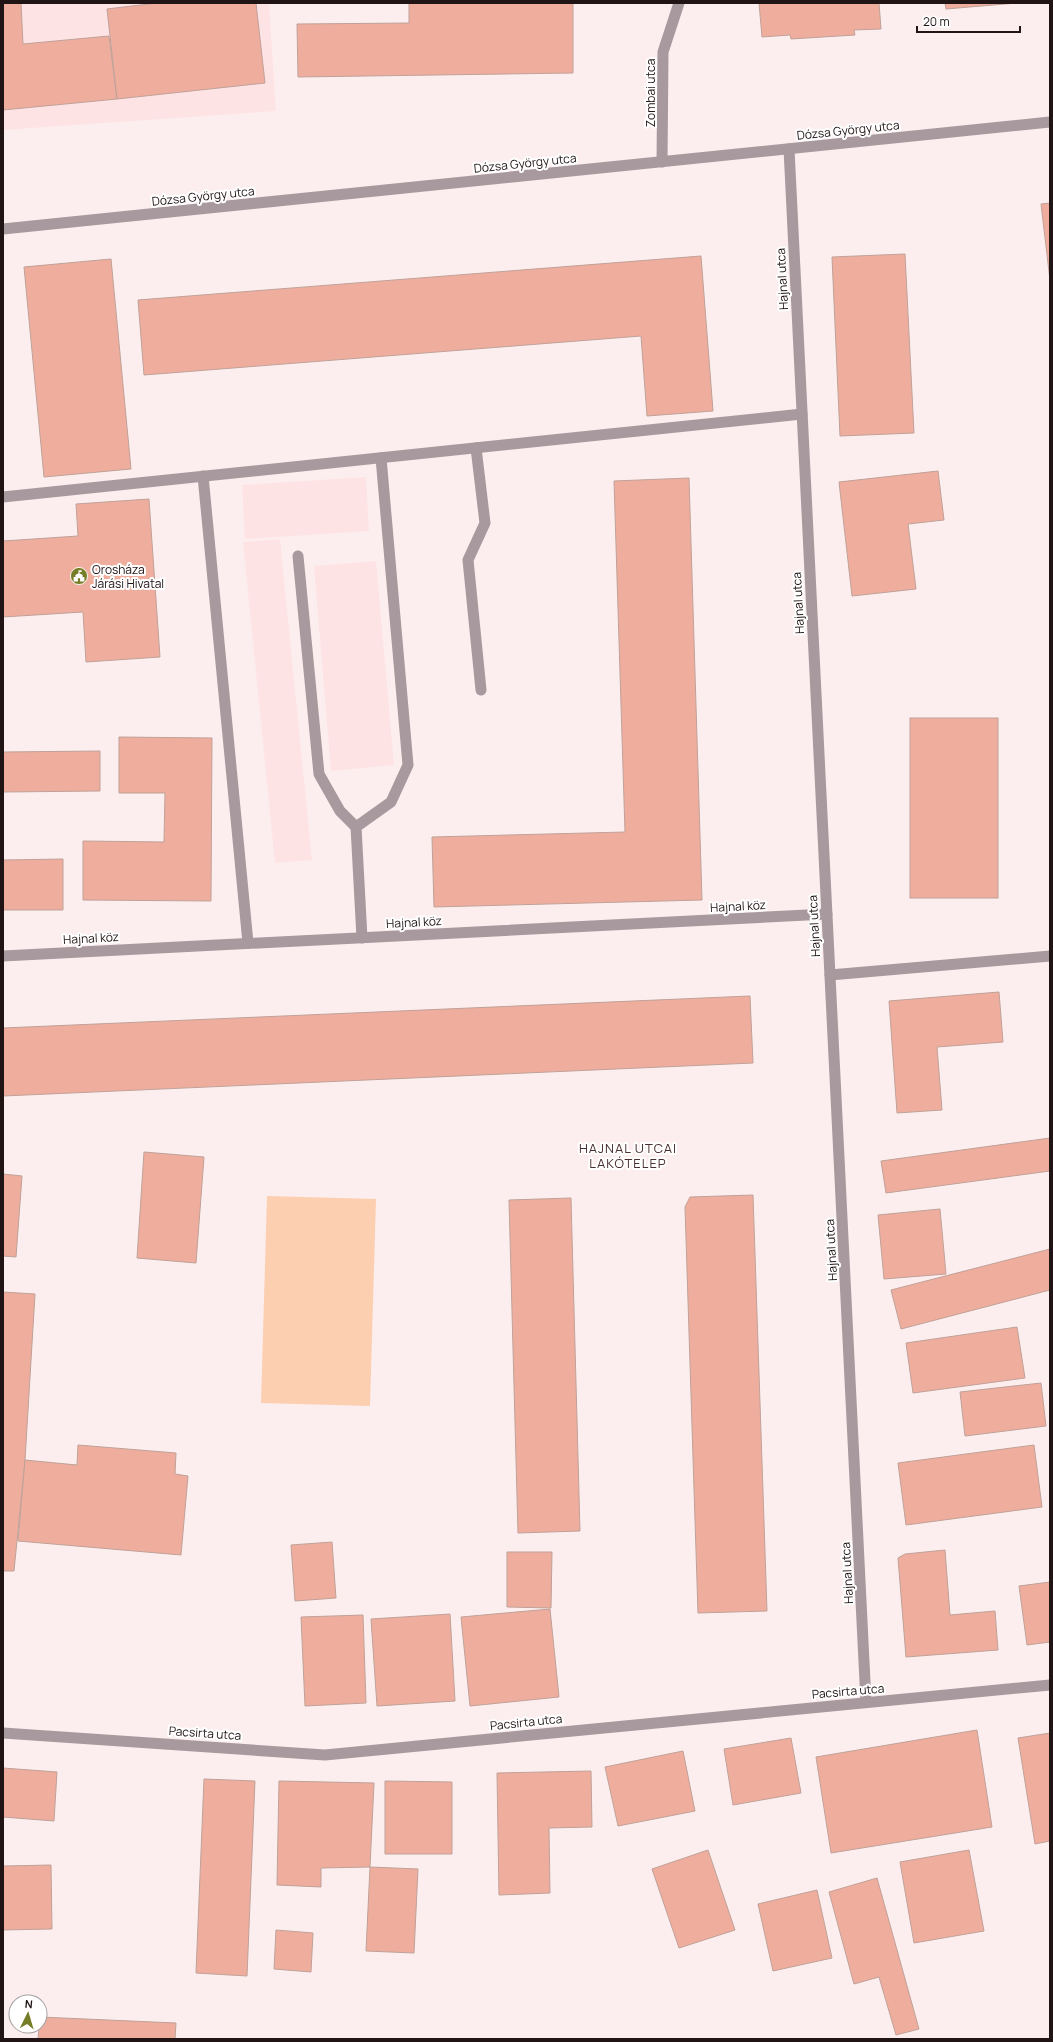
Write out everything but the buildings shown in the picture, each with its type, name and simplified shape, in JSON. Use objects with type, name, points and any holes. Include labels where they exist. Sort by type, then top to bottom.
[{"type":"street","name":"Zombai utca","points":[[662,162],[663,52],[679,3]]},
{"type":"street","name":"Dózsa György utca","points":[[3,229],[1050,122]]},
{"type":"street","name":"Hajnal utca","points":[[789,149],[866,1702]]},
{"type":"street","points":[[3,497],[802,414]]},
{"type":"street","points":[[476,448],[485,523],[468,560],[480,690]]},
{"type":"street","points":[[356,827],[390,802],[408,765],[381,458]]},
{"type":"street","points":[[203,476],[248,943]]},
{"type":"street","points":[[298,556],[319,774],[340,811],[356,827],[362,938]]},
{"type":"street","name":"Hajnal köz","points":[[3,956],[827,914]]},
{"type":"street","points":[[830,975],[1050,956]]},
{"type":"street","name":"Pacsirta utca","points":[[3,1733],[325,1755],[1050,1685]]},
{"type":"shaded area","points":[[3,3],[269,3],[276,111],[3,130]]},
{"type":"shaded area","points":[[366,477],[369,531],[245,539],[242,485]]},
{"type":"shaded area","points":[[280,539],[312,860],[275,863],[243,542]]},
{"type":"shaded area","points":[[376,561],[394,765],[331,771],[314,566]]},
{"type":"shaded area","points":[[267,1196],[376,1199],[370,1406],[261,1403]]},
{"type":"place","name":"Orosháza Járási Hivatal","points":[[79,576]]},
{"type":"district","name":"HAJNAL UTCAI LAKÓTELEP","points":[[628,1156]]}]
